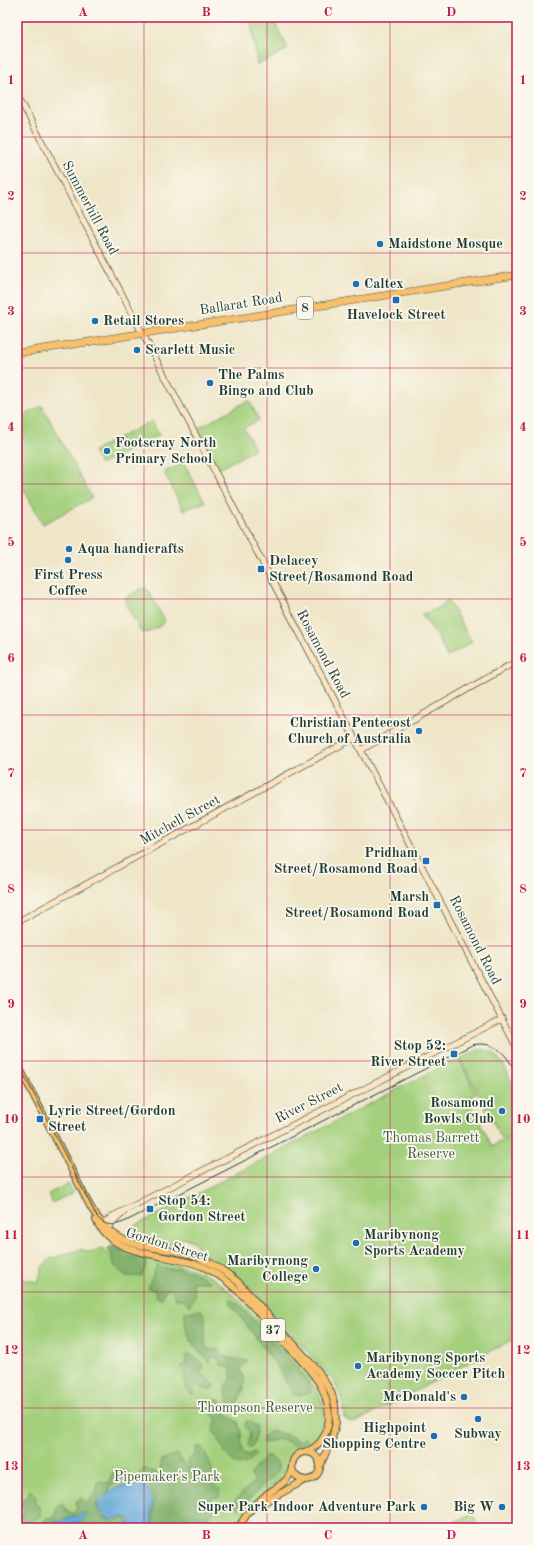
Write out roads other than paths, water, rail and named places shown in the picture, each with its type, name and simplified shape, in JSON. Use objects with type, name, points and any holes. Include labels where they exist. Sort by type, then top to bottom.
[{"type":"highway","name":"Ballarat Road","points":[[17,353],[517,275]]},
{"type":"main road","name":"Gordon Street","points":[[17,1063],[90,1206],[111,1239],[124,1247],[192,1263],[213,1272],[235,1289],[320,1384],[327,1403],[328,1426],[318,1445],[304,1452]]},
{"type":"main road","name":"Gordon Street","points":[[103,1228],[133,1245],[187,1254],[215,1265],[238,1282],[326,1382],[334,1399],[336,1422],[332,1439],[320,1466]]},
{"type":"main road","points":[[187,1254],[192,1263]]},
{"type":"main road","points":[[304,1452],[315,1455],[320,1466]]},
{"type":"main road","name":"37","points":[[240,1528],[245,1517],[255,1505],[287,1480],[296,1456],[304,1452]]},
{"type":"main road","points":[[292,1466],[296,1475],[305,1480]]},
{"type":"main road","name":"37","points":[[240,1528],[262,1503],[305,1480],[311,1479],[317,1475],[320,1466]]},
{"type":"street","name":"Summerhill Road","points":[[17,94],[144,333]]},
{"type":"street","name":"Rosamond Road","points":[[144,333],[517,1048]]},
{"type":"street","points":[[361,750],[517,661]]},
{"type":"street","name":"Mitchell Street","points":[[17,922],[354,738]]},
{"type":"street","name":"River Street","points":[[103,1228],[128,1209],[502,1019]]},
{"type":"water","points":[[139,1481],[145,1486],[151,1495],[153,1523],[149,1528],[130,1528],[130,1519],[122,1517],[111,1520],[102,1513],[97,1506],[109,1492],[120,1486]]},
{"type":"water","points":[[84,1513],[86,1514],[84,1519],[68,1526],[53,1522],[53,1520],[58,1522]]},
{"type":"tram line","points":[[17,1061],[96,1215],[103,1222],[110,1225],[119,1224],[128,1220],[472,1045],[488,1045],[500,1050],[517,1074]]},
{"type":"place","name":"Maidstone Mosque","points":[[380,244]]},
{"type":"place","name":"Caltex","points":[[356,284]]},
{"type":"place","name":"Havelock Street","points":[[396,300]]},
{"type":"place","name":"Retail Stores","points":[[95,321]]},
{"type":"place","name":"Scarlett Music","points":[[137,350]]},
{"type":"place","name":"The Palms Bingo and Club","points":[[210,383]]},
{"type":"place","name":"Footscray North Primary School","points":[[107,451]]},
{"type":"place","name":"Aqua handicrafts","points":[[69,549]]},
{"type":"place","name":"First Press Coffee","points":[[68,560]]},
{"type":"place","name":"Delacey Street/Rosamond Road","points":[[261,569]]},
{"type":"place","name":"Christian Pentecost Church of Australia","points":[[419,731]]},
{"type":"place","name":"Pridham Street/Rosamond Road","points":[[426,861]]},
{"type":"place","name":"Marsh Street/Rosamond Road","points":[[437,905]]},
{"type":"place","name":"Stop 52: River Street","points":[[454,1054]]},
{"type":"place","name":"Rosamond Bowls Club","points":[[502,1111]]},
{"type":"place","name":"Lyric Street/Gordon Street","points":[[40,1119]]},
{"type":"place","name":"Stop 54: Gordon Street","points":[[150,1209]]},
{"type":"place","name":"Maribynong Sports Academy","points":[[356,1243]]},
{"type":"place","name":"Maribyrnong College","points":[[316,1269]]},
{"type":"place","name":"Maribynong Sports Academy Soccer Pitch","points":[[358,1366]]},
{"type":"place","name":"McDonald's","points":[[464,1397]]},
{"type":"place","name":"Subway","points":[[478,1419]]},
{"type":"place","name":"Highpoint Shopping Centre","points":[[434,1436]]},
{"type":"place","name":"Super Park Indoor Adventure Park","points":[[424,1507]]},
{"type":"place","name":"Big W","points":[[502,1507]]},
{"type":"park label","name":"Thomas Barrett Reserve","points":[[431,1146]]},
{"type":"park label","name":"Thompson Reserve","points":[[255,1408]]},
{"type":"park label","name":"Pipemaker's Park","points":[[167,1477]]}]
